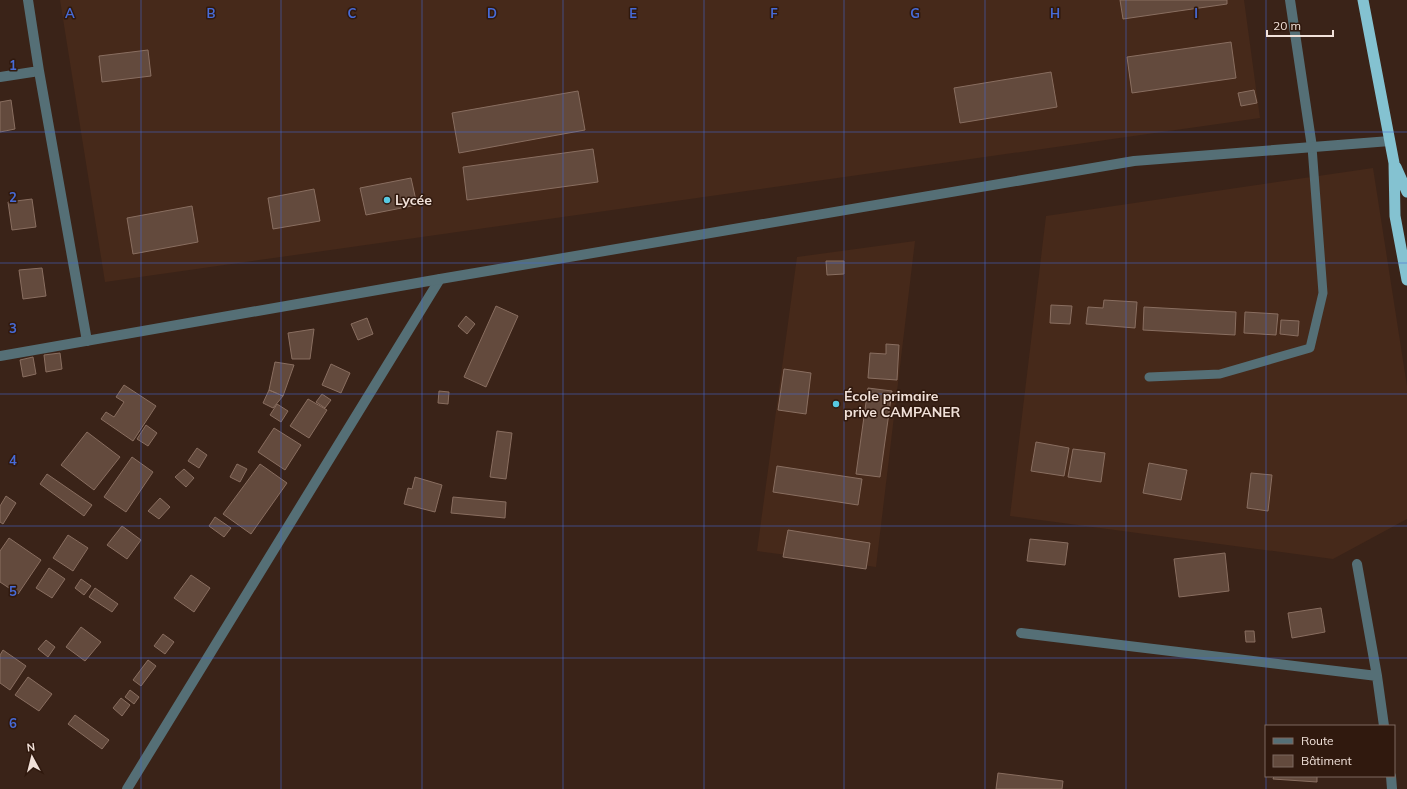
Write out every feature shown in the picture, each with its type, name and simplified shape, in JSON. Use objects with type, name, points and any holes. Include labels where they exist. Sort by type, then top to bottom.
[{"type":"highway","points":[[1363,0],[1394,162],[1395,216],[1407,280]]},
{"type":"highway","points":[[1394,162],[1407,192]]},
{"type":"street","points":[[28,0],[87,341]]},
{"type":"street","points":[[1290,0],[1312,148]]},
{"type":"street","points":[[0,77],[39,70]]},
{"type":"street","points":[[0,356],[440,279],[1134,161],[1312,148],[1390,140]]},
{"type":"street","points":[[127,789],[440,279]]},
{"type":"street","points":[[1357,564],[1377,676],[1384,725]]},
{"type":"street","points":[[1021,633],[1377,676]]},
{"type":"street","points":[[1391,777],[1392,789]]},
{"type":"lane","points":[[1149,377],[1220,374],[1310,348],[1323,293],[1312,148]]},
{"type":"shaded area","name":"Lycée","points":[[60,0],[1244,0],[1260,118],[105,282]]},
{"type":"shaded area","points":[[1373,168],[1407,386],[1407,519],[1333,559],[1010,516],[1046,216]]},
{"type":"shaded area","name":"École primaire prive CAMPANER","points":[[915,241],[876,567],[757,551],[797,257]]},
{"type":"building","points":[[1120,0],[1227,0],[1227,4],[1123,19]]},
{"type":"building","points":[[1231,42],[1236,78],[1132,93],[1127,57]]},
{"type":"building","points":[[148,50],[151,76],[102,82],[99,56]]},
{"type":"building","points":[[1051,72],[1057,107],[960,123],[954,88]]},
{"type":"building","points":[[1254,90],[1257,103],[1241,106],[1238,93]]},
{"type":"building","points":[[578,91],[585,130],[459,153],[452,113]]},
{"type":"building","points":[[11,100],[15,129],[0,132],[0,102]]},
{"type":"building","points":[[593,149],[598,182],[467,200],[463,167]]},
{"type":"building","points":[[411,178],[417,205],[366,215],[360,188]]},
{"type":"building","points":[[314,189],[320,221],[273,229],[268,198]]},
{"type":"building","points":[[32,199],[36,227],[12,230],[8,202]]},
{"type":"building","points":[[192,206],[198,242],[133,254],[127,218]]},
{"type":"building","points":[[826,261],[844,261],[844,274],[827,275]]},
{"type":"building","points":[[42,268],[46,296],[23,299],[19,270]]},
{"type":"building","points":[[1104,300],[1137,302],[1135,328],[1086,324],[1088,307],[1103,308]]},
{"type":"building","points":[[1051,305],[1072,306],[1070,324],[1050,323]]},
{"type":"building","points":[[496,306],[518,316],[486,387],[464,377]]},
{"type":"building","points":[[1144,307],[1236,312],[1235,335],[1143,330]]},
{"type":"building","points":[[1245,312],[1278,314],[1276,335],[1244,333]]},
{"type":"building","points":[[466,316],[475,324],[467,334],[458,326]]},
{"type":"building","points":[[367,318],[373,334],[358,340],[351,324]]},
{"type":"building","points":[[1281,320],[1299,321],[1298,336],[1280,334]]},
{"type":"building","points":[[314,329],[310,359],[292,359],[288,333]]},
{"type":"building","points":[[886,344],[899,345],[897,380],[868,378],[870,353],[886,354]]},
{"type":"building","points":[[60,353],[62,369],[46,372],[44,355]]},
{"type":"building","points":[[33,357],[36,374],[23,377],[20,360]]},
{"type":"building","points":[[275,362],[294,365],[283,396],[269,390]]},
{"type":"building","points":[[331,364],[350,373],[341,393],[322,385]]},
{"type":"building","points":[[784,369],[811,373],[806,414],[778,410]]},
{"type":"building","points":[[124,385],[156,406],[133,441],[101,419],[106,412],[114,417],[124,402],[116,397]]},
{"type":"building","points":[[868,388],[892,391],[880,477],[856,474]]},
{"type":"building","points":[[269,390],[283,396],[273,408],[263,403]]},
{"type":"building","points":[[439,391],[449,392],[448,404],[438,403]]},
{"type":"building","points":[[322,394],[331,400],[325,408],[316,402]]},
{"type":"building","points":[[308,399],[327,410],[309,438],[290,426]]},
{"type":"building","points":[[277,404],[288,411],[281,422],[270,415]]},
{"type":"building","points":[[146,425],[157,433],[148,446],[137,439]]},
{"type":"building","points":[[274,428],[301,445],[285,470],[258,452]]},
{"type":"building","points":[[497,431],[512,433],[506,479],[490,477]]},
{"type":"building","points":[[87,432],[120,457],[94,490],[61,465]]},
{"type":"building","points":[[1036,442],[1069,448],[1064,476],[1031,471]]},
{"type":"building","points":[[197,448],[207,455],[199,468],[188,461]]},
{"type":"building","points":[[1073,449],[1105,453],[1101,482],[1068,477]]},
{"type":"building","points":[[132,457],[153,472],[126,512],[104,497]]},
{"type":"building","points":[[1149,463],[1187,470],[1181,500],[1143,493]]},
{"type":"building","points":[[237,464],[247,469],[240,482],[230,477]]},
{"type":"building","points":[[260,464],[287,483],[251,534],[223,514]]},
{"type":"building","points":[[777,466],[862,479],[858,505],[773,492]]},
{"type":"building","points":[[184,469],[194,478],[186,487],[175,477]]},
{"type":"building","points":[[1251,473],[1272,475],[1268,511],[1247,508]]},
{"type":"building","points":[[47,474],[92,505],[84,516],[40,484]]},
{"type":"building","points":[[415,477],[442,485],[435,512],[404,504],[408,488],[412,489]]},
{"type":"building","points":[[6,496],[16,503],[3,524],[0,522],[0,506]]},
{"type":"building","points":[[453,497],[506,502],[505,518],[451,513]]},
{"type":"building","points":[[160,498],[170,507],[159,519],[148,511]]},
{"type":"building","points":[[215,517],[231,528],[224,537],[209,526]]},
{"type":"building","points":[[122,526],[141,540],[127,559],[107,545]]},
{"type":"building","points":[[788,530],[870,543],[866,569],[783,557]]},
{"type":"building","points":[[68,535],[88,548],[73,571],[53,558]]},
{"type":"building","points":[[9,538],[41,560],[18,594],[0,582],[0,551]]},
{"type":"building","points":[[1030,539],[1068,543],[1065,565],[1027,561]]},
{"type":"building","points":[[1225,553],[1229,591],[1179,597],[1174,559]]},
{"type":"building","points":[[49,568],[65,579],[52,598],[36,588]]},
{"type":"building","points":[[191,575],[210,588],[194,612],[174,598]]},
{"type":"building","points":[[81,579],[91,586],[84,595],[75,588]]},
{"type":"building","points":[[95,588],[118,604],[112,612],[89,597]]},
{"type":"building","points":[[1321,608],[1325,632],[1292,638],[1288,613]]},
{"type":"building","points":[[81,627],[101,642],[85,661],[66,647]]},
{"type":"building","points":[[1245,631],[1254,631],[1255,642],[1246,642]]},
{"type":"building","points":[[163,634],[174,642],[165,654],[154,646]]},
{"type":"building","points":[[46,640],[55,647],[48,657],[38,649]]},
{"type":"building","points":[[3,650],[26,666],[10,690],[0,683],[0,655]]},
{"type":"building","points":[[148,660],[156,666],[141,686],[133,680]]},
{"type":"building","points":[[28,677],[52,694],[39,711],[15,695]]},
{"type":"building","points":[[130,690],[139,697],[134,704],[125,697]]},
{"type":"building","points":[[121,698],[130,705],[122,716],[113,708]]},
{"type":"building","points":[[75,715],[109,740],[102,749],[68,724]]},
{"type":"building","points":[[998,773],[1063,781],[1062,789],[996,789]]},
{"type":"building","points":[[1274,777],[1317,777],[1317,782],[1273,779]]},
{"type":"place","name":"Lycée","points":[[387,200]]},
{"type":"place","name":"École primaire prive CAMPANER","points":[[836,404]]}]
